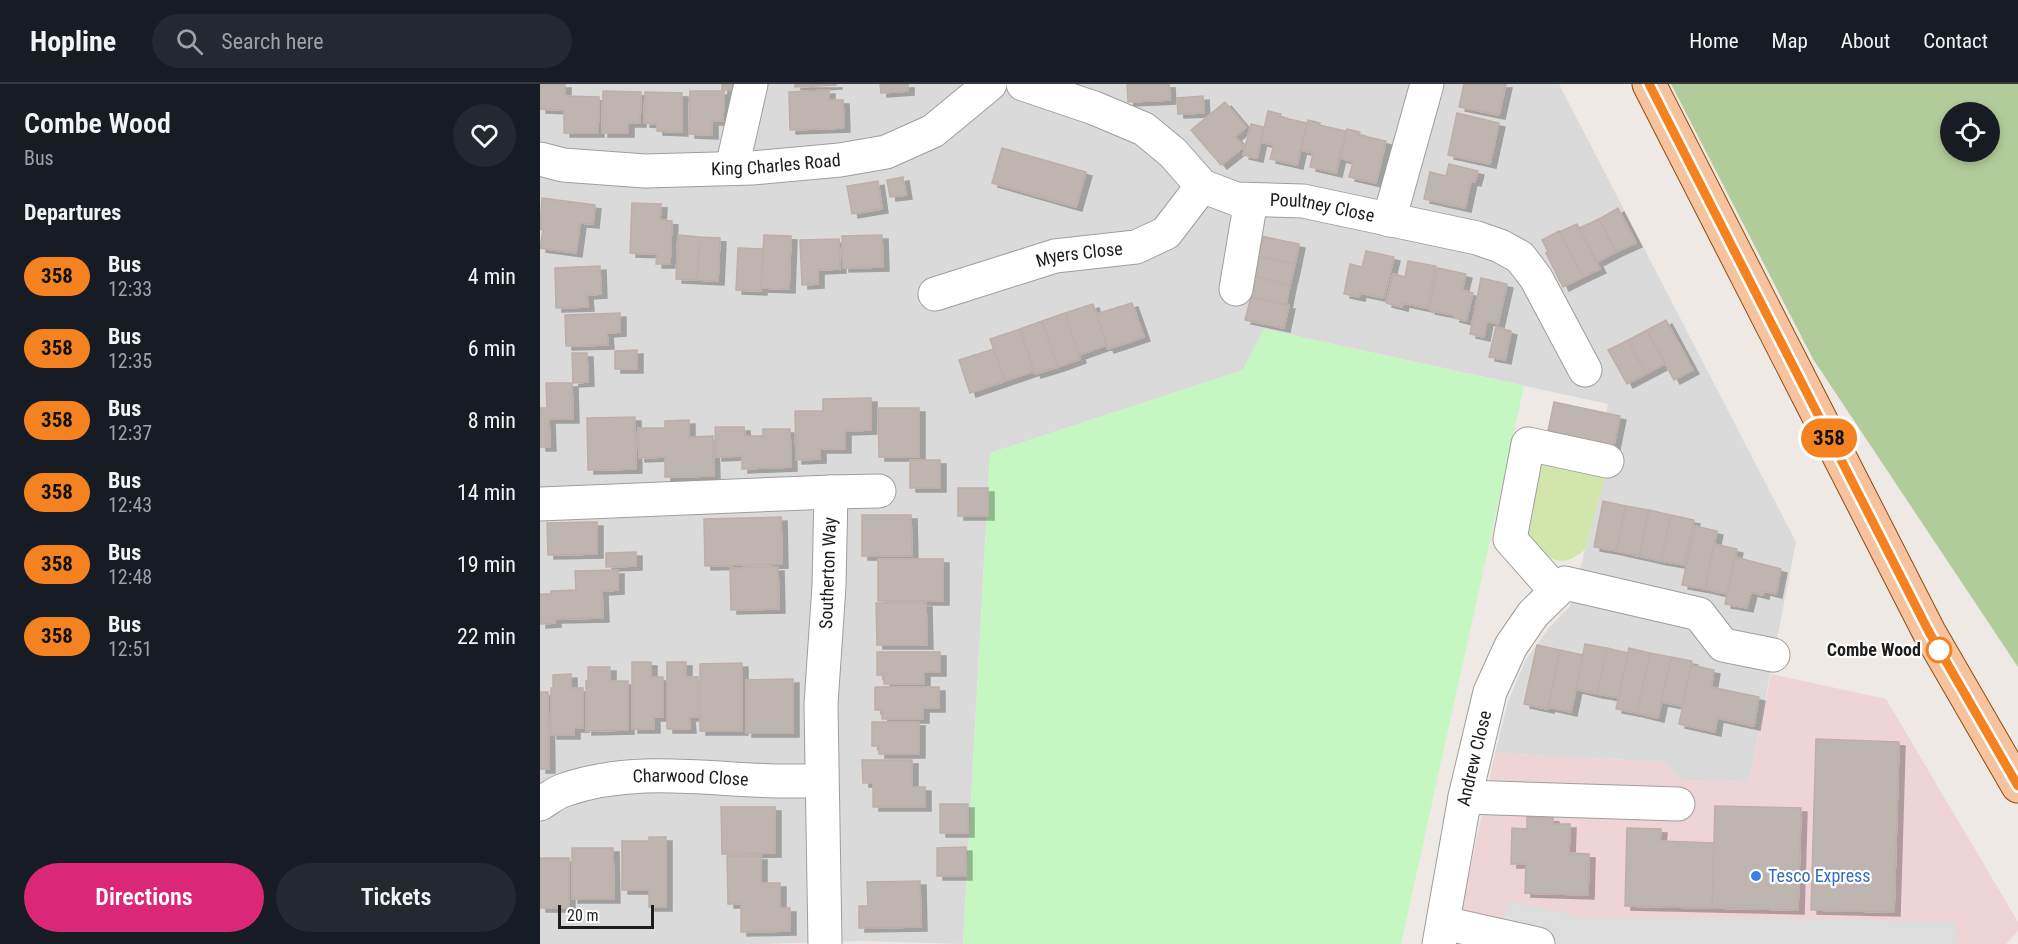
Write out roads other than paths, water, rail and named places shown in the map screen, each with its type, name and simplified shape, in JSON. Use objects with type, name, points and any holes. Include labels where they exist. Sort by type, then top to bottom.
[{"type":"main road","points":[[1649,84],[1929,632],[2018,786]]},
{"type":"street","points":[[732,168],[751,84]]},
{"type":"street","name":"King Charles Road","points":[[540,159],[563,165],[645,171],[820,162],[886,152],[933,131],[990,84]]},
{"type":"street","name":"Poultney Close","points":[[1023,84],[1094,108],[1144,129],[1173,153],[1202,186],[1236,199],[1303,201],[1477,238],[1500,246],[1520,257],[1536,278],[1585,370]]},
{"type":"street","points":[[1389,220],[1427,84]]},
{"type":"street","name":"Myers Close","points":[[935,294],[1055,256],[1136,247],[1166,233],[1202,186]]},
{"type":"street","points":[[1236,289],[1251,200]]},
{"type":"street","points":[[1607,461],[1528,444],[1510,539],[1557,591],[1565,583],[1700,614],[1723,645],[1773,655]]},
{"type":"street","points":[[831,492],[879,491]]},
{"type":"street","name":"Southerton Way","points":[[540,504],[831,492],[829,586],[821,704],[825,944]]},
{"type":"street","name":"Andrew Close","points":[[1441,933],[1465,797],[1490,692],[1511,646],[1533,614],[1557,591]]},
{"type":"street","name":"Charwood Close","points":[[551,797],[588,783],[663,774],[776,781],[821,780]]},
{"type":"street","points":[[1465,797],[1678,804]]},
{"type":"street","points":[[1441,933],[1538,944]]},
{"type":"place","name":"Combe Wood","points":[[1939,650]]},
{"type":"place","name":"Tesco Express","points":[[1756,876]]}]
